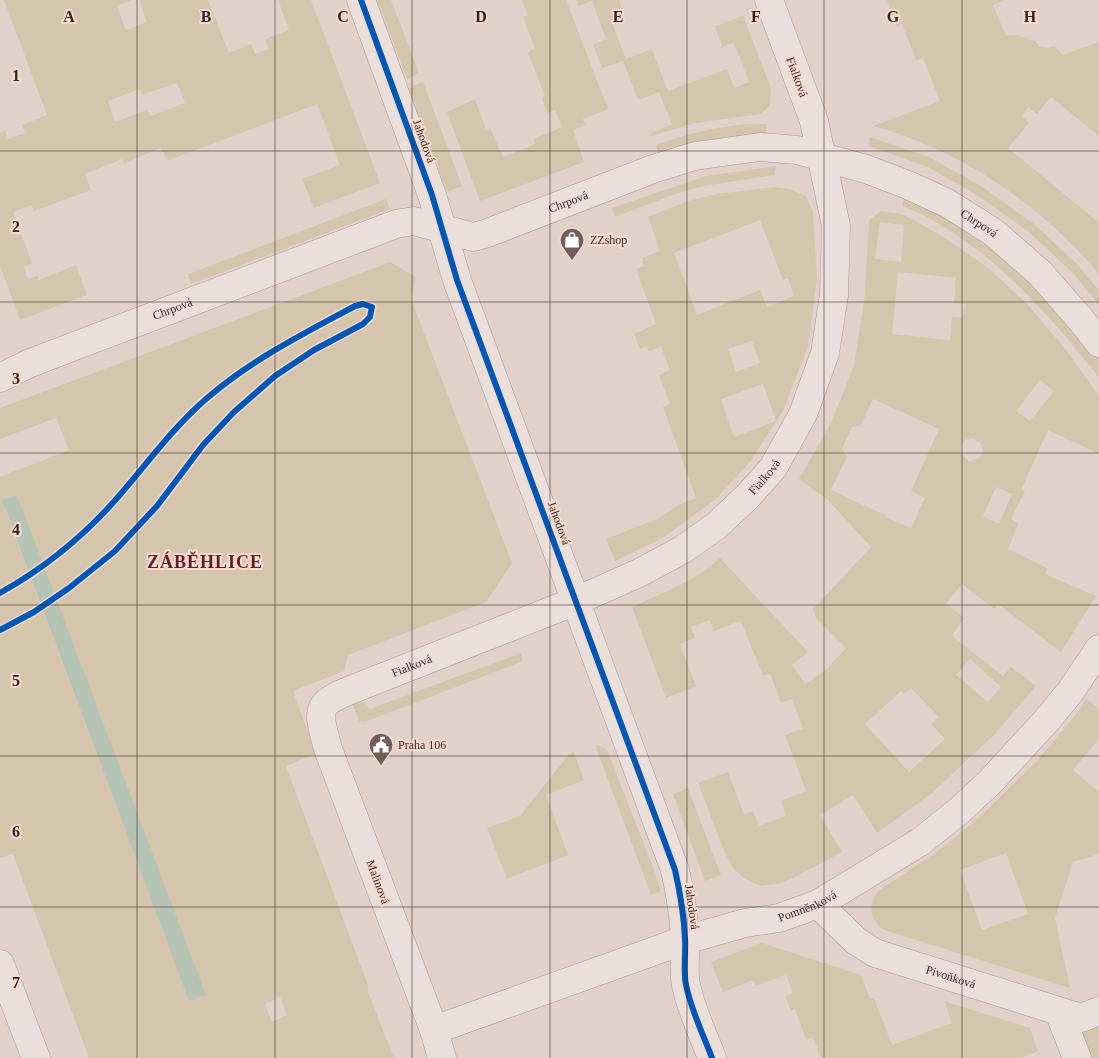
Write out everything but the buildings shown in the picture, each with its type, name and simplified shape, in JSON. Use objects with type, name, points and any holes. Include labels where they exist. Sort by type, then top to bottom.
[{"type":"street","name":"Jahodová","points":[[361,0],[432,195],[457,280],[675,870],[681,899],[685,940],[684,964],[686,984],[691,1003],[712,1058]]},
{"type":"street","name":"Fialková","points":[[324,704],[335,696],[353,688],[576,601],[639,573],[682,550],[716,526],[747,497],[773,468],[802,414],[825,353],[834,295],[836,226],[814,121],[769,0]]},
{"type":"street","name":"Chrpová","points":[[0,378],[51,355],[396,224],[414,221],[473,237],[653,169],[695,156],[760,147],[797,150],[866,169],[908,185],[947,203],[993,232],[1040,273],[1099,343]]},
{"type":"street","name":"Pomněnková","points":[[434,1030],[685,940],[745,924],[779,918],[818,904],[920,842],[960,810],[990,782],[1036,732],[1070,692],[1099,649]]},
{"type":"street","name":"Malinová","points":[[324,704],[320,717],[328,749],[434,1030],[442,1058]]},
{"type":"street","name":"Pivoňková","points":[[818,904],[856,942],[875,953],[1081,1018],[1099,1011]]},
{"type":"street","points":[[0,964],[36,1058]]},
{"type":"street","points":[[1059,1012],[1077,1058]]},
{"type":"shaded area","points":[[4,0],[132,0],[117,6],[126,30],[147,22],[139,0],[208,0],[229,53],[251,44],[255,54],[269,49],[265,39],[289,30],[278,0],[311,0],[380,183],[314,208],[302,179],[340,165],[317,104],[167,161],[161,148],[124,163],[122,159],[85,174],[91,190],[34,211],[31,205],[13,212],[32,263],[24,267],[28,279],[37,276],[39,280],[76,265],[87,295],[20,320],[0,266],[0,133],[5,131],[8,139],[25,133],[22,125],[47,115]],"holes":[[[177,83],[185,103],[150,116],[147,110],[115,122],[108,101],[139,89],[142,95]]]},
{"type":"shaded area","points":[[377,0],[391,0],[419,73],[407,79]]},
{"type":"shaded area","points":[[522,0],[566,0],[608,109],[583,119],[585,125],[573,130],[584,162],[480,201],[447,112],[475,99],[486,129],[490,128],[503,157],[535,144],[533,139],[562,127],[555,110],[547,113],[542,98],[545,96],[528,52],[535,49],[523,17],[528,15]]},
{"type":"shaded area","points":[[576,0],[619,0],[624,15],[611,20],[626,59],[652,49],[668,91],[727,69],[734,88],[749,82],[734,43],[722,47],[715,26],[743,16],[771,88],[770,105],[761,114],[695,123],[651,136],[650,133],[672,125],[659,92],[638,100],[623,61],[602,68],[593,45],[606,39],[592,1],[578,6]]},
{"type":"shaded area","points":[[887,0],[1005,0],[993,5],[1006,36],[1017,35],[1035,41],[1039,47],[1047,48],[1054,46],[1063,55],[1099,42],[1099,136],[1051,97],[1037,114],[1028,107],[1022,116],[1029,123],[1008,148],[1097,221],[1099,218],[1099,274],[1052,225],[997,183],[968,165],[937,150],[906,136],[873,126],[940,101],[923,58],[916,60],[902,24],[897,27]]},
{"type":"shaded area","points":[[423,82],[462,186],[447,192],[409,88]]},
{"type":"shaded area","points":[[748,124],[766,124],[767,135],[724,137],[658,155],[656,145],[678,137]]},
{"type":"shaded area","points":[[870,137],[929,157],[981,186],[1034,224],[1079,266],[1099,291],[1099,305],[1073,273],[1029,232],[977,195],[928,167],[869,146]]},
{"type":"shaded area","points":[[776,166],[774,175],[704,186],[675,194],[615,217],[612,208],[706,176]]},
{"type":"shaded area","points":[[774,187],[790,189],[806,196],[813,212],[817,279],[808,346],[783,411],[750,462],[716,499],[661,539],[615,561],[606,539],[657,519],[678,505],[696,498],[663,407],[670,404],[659,375],[670,370],[661,347],[649,351],[647,346],[640,349],[634,334],[656,324],[636,269],[644,266],[642,258],[660,251],[648,217],[688,201],[717,194]],"holes":[[[760,220],[783,280],[788,278],[794,296],[767,307],[760,290],[697,315],[674,253]],[[752,341],[760,363],[736,372],[728,349]],[[763,384],[776,421],[734,437],[721,399]]]},
{"type":"shaded area","points":[[905,194],[984,239],[1047,295],[1099,358],[1099,377],[1063,333],[1005,273],[961,238],[929,218],[902,206]]},
{"type":"shaded area","points":[[386,199],[390,209],[191,284],[188,274]]},
{"type":"shaded area","points":[[881,211],[902,214],[942,236],[987,267],[1026,303],[1064,347],[1099,396],[1099,454],[1048,430],[1021,490],[1025,491],[1011,519],[1019,523],[1008,549],[1047,568],[1045,574],[1096,596],[1061,652],[998,604],[994,609],[962,584],[946,603],[964,618],[952,636],[1003,676],[1011,667],[1036,686],[995,734],[932,793],[880,831],[877,833],[853,795],[820,815],[842,852],[793,878],[778,884],[760,886],[745,879],[733,868],[725,853],[698,783],[728,772],[744,814],[753,811],[759,826],[786,816],[781,801],[806,791],[785,735],[803,728],[792,699],[781,703],[770,674],[763,676],[741,621],[714,631],[710,620],[691,627],[695,638],[680,644],[696,686],[666,698],[632,607],[690,580],[720,558],[808,652],[792,665],[805,684],[825,671],[846,648],[816,618],[813,609],[871,547],[827,499],[799,479],[831,423],[854,366],[865,294],[869,220]],"holes":[[[880,222],[904,225],[901,262],[875,259]],[[898,272],[956,278],[954,303],[965,304],[963,318],[952,317],[950,340],[892,334]],[[1040,380],[1054,391],[1030,421],[1016,411]],[[873,399],[939,429],[911,491],[925,498],[911,528],[831,490],[847,457],[842,449],[852,427],[861,425]],[[973,438],[981,444],[983,453],[977,459],[969,461],[962,455],[961,447],[965,440]],[[996,487],[1012,494],[999,524],[983,516]],[[970,659],[1001,687],[988,702],[956,675]],[[911,688],[939,717],[931,724],[945,739],[909,772],[865,724],[901,691],[904,694]]]},
{"type":"shaded area","points":[[390,262],[416,277],[411,299],[512,563],[486,602],[348,655],[344,671],[293,691],[316,754],[286,766],[394,1058],[89,1058],[13,854],[0,858],[0,477],[69,450],[56,418],[0,439],[0,408]],"holes":[[[17,495],[189,1001],[2,501]],[[280,997],[287,1015],[272,1022],[265,1004]]]},
{"type":"shaded area","points":[[17,495],[206,995],[189,1001],[2,500]]},
{"type":"shaded area","points":[[521,653],[523,659],[521,662],[365,722],[359,721],[352,702],[362,702],[370,709]]},
{"type":"shaded area","points":[[1086,699],[1099,709],[1099,739],[1073,770],[1099,792],[1099,854],[1073,862],[1055,918],[1070,988],[884,930],[879,926],[872,913],[872,903],[877,892],[945,846],[985,812],[1037,761],[1079,711]],"holes":[[[1006,853],[1028,914],[982,930],[960,870]]]},
{"type":"shaded area","points":[[595,745],[604,748],[609,755],[661,891],[651,895]]},
{"type":"shaded area","points":[[574,752],[584,780],[546,795],[568,855],[507,879],[487,828],[520,816],[569,754]]},
{"type":"shaded area","points":[[688,788],[721,875],[705,881],[673,794]]},
{"type":"shaded area","points":[[762,943],[861,975],[870,999],[874,998],[892,1045],[952,1023],[944,1001],[1030,1028],[1038,1051],[1021,1058],[821,1058],[813,1037],[806,1040],[795,1009],[791,1011],[785,996],[793,993],[786,975],[756,986],[753,980],[723,992],[711,962]]},
{"type":"shaded area","points":[[1099,1025],[1099,1058],[1089,1058],[1082,1033]]},
{"type":"cycle path","points":[[361,0],[432,195],[457,280],[675,870],[684,921],[686,985],[694,1013],[712,1058]]},
{"type":"cycle path","points":[[0,593],[44,565],[85,531],[122,493],[180,424],[223,385],[278,348],[355,306],[363,304],[372,307],[370,317],[363,324],[314,350],[275,376],[234,412],[203,445],[157,506],[115,551],[69,588],[34,612],[0,630]]},
{"type":"place","name":"ZZshop","points":[[572,261]]},
{"type":"place","name":"Praha 106","points":[[381,766]]},
{"type":"district","name":"ZÁBĚHLICE","points":[[205,562]]}]
